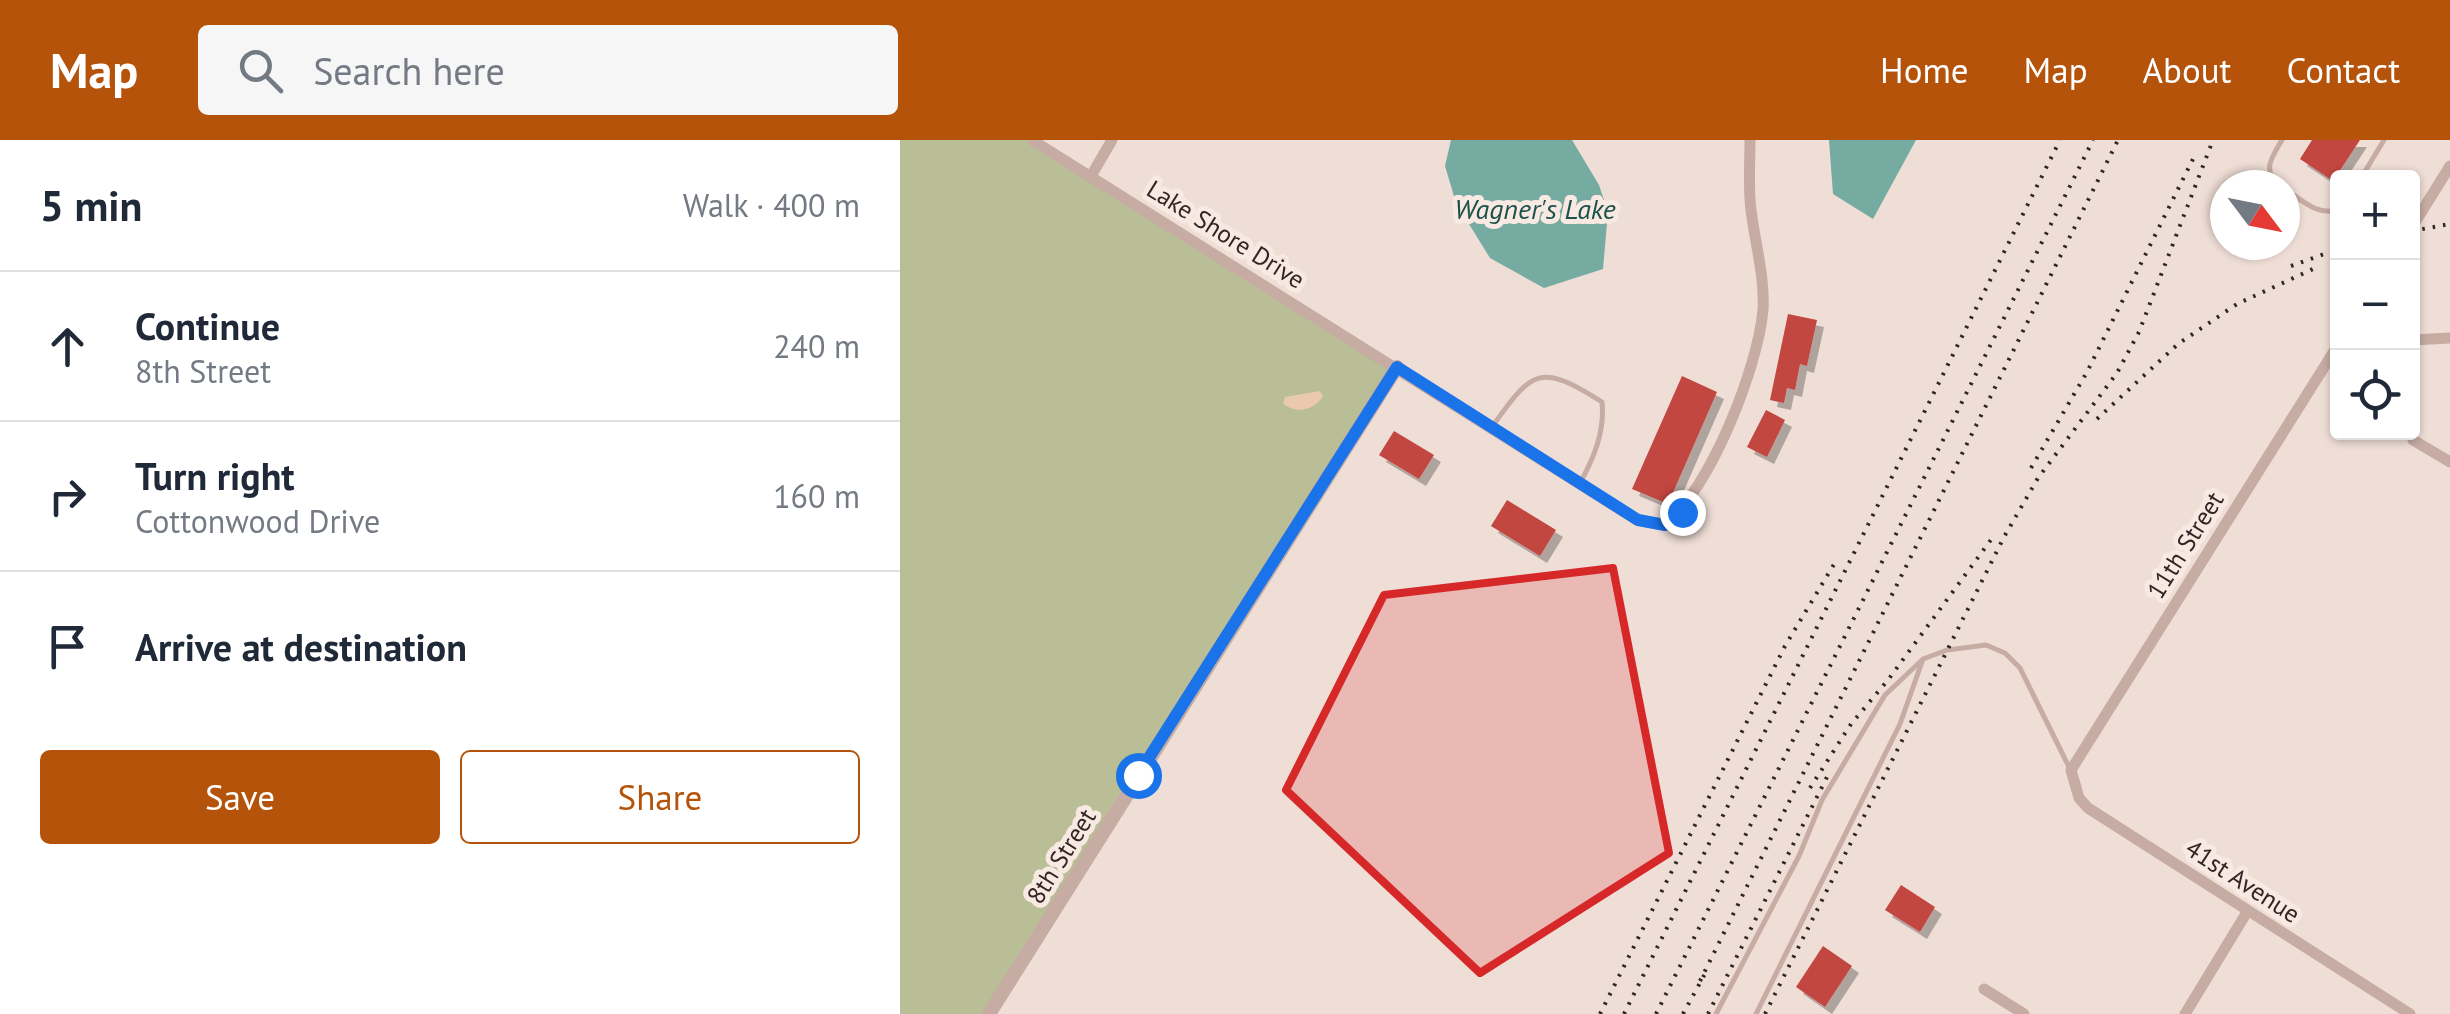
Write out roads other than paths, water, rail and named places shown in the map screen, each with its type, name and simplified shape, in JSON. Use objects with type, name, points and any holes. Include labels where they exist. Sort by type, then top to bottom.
[{"type":"street","name":"Lake Shore Drive","points":[[1032,140],[1638,520],[1665,525],[1682,512],[1700,487],[1756,349],[1763,310],[1762,277],[1750,205],[1750,140]]},
{"type":"street","points":[[1091,176],[1112,140]]},
{"type":"street","points":[[2420,214],[2450,166]]},
{"type":"street","points":[[2420,340],[2450,338]]},
{"type":"street","name":"11th Street","points":[[2070,770],[2335,350]]},
{"type":"street","name":"8th Street","points":[[989,1014],[1397,367]]},
{"type":"street","points":[[2413,440],[2450,462]]},
{"type":"street","name":"41st Avenue","points":[[2070,770],[2088,808],[2410,1014]]},
{"type":"street","points":[[2185,1014],[2247,912]]},
{"type":"street","points":[[1984,990],[2024,1014]]},
{"type":"lane","points":[[2268,170],[2282,140]]},
{"type":"lane","points":[[2366,170],[2384,140]]},
{"type":"lane","points":[[2300,199],[2318,210],[2330,212]]},
{"type":"lane","points":[[1492,427],[1516,394],[1539,376],[1552,375],[1568,381],[1602,402],[1593,459],[1580,483]]},
{"type":"lane","points":[[1716,1014],[1799,856],[1822,800],[1885,696],[1923,659],[1948,650],[1986,645],[2005,654],[2020,668],[2070,770]]},
{"type":"lane","points":[[1756,1014],[1900,724],[1923,659]]},
{"type":"water","name":"Wagner's Lake","points":[[1451,140],[1572,140],[1599,185],[1608,212],[1603,269],[1544,288],[1490,258],[1456,203],[1445,166]]},
{"type":"water","points":[[1829,140],[1916,140],[1873,219],[1833,194]]},
{"type":"railway","points":[[1624,1014],[2060,140]]},
{"type":"railway","points":[[1656,1014],[2093,140]]},
{"type":"railway","points":[[1700,981],[2118,140]]},
{"type":"railway","points":[[1765,1014],[2004,537],[2038,478],[2117,373],[2139,332],[2213,140]]},
{"type":"railway","points":[[2031,468],[2087,372],[2193,159]]},
{"type":"railway","points":[[2420,230],[2450,224]]},
{"type":"railway","points":[[2291,266],[2330,252]]},
{"type":"railway","points":[[2097,419],[2178,344],[2237,304],[2313,269]]},
{"type":"railway","points":[[1810,788],[1851,724],[1993,537]]},
{"type":"railway","points":[[1600,1014],[1785,646],[1836,561]]},
{"type":"railway","points":[[1708,1014],[1827,777]]},
{"type":"railway","points":[[1683,1014],[1707,970]]}]
